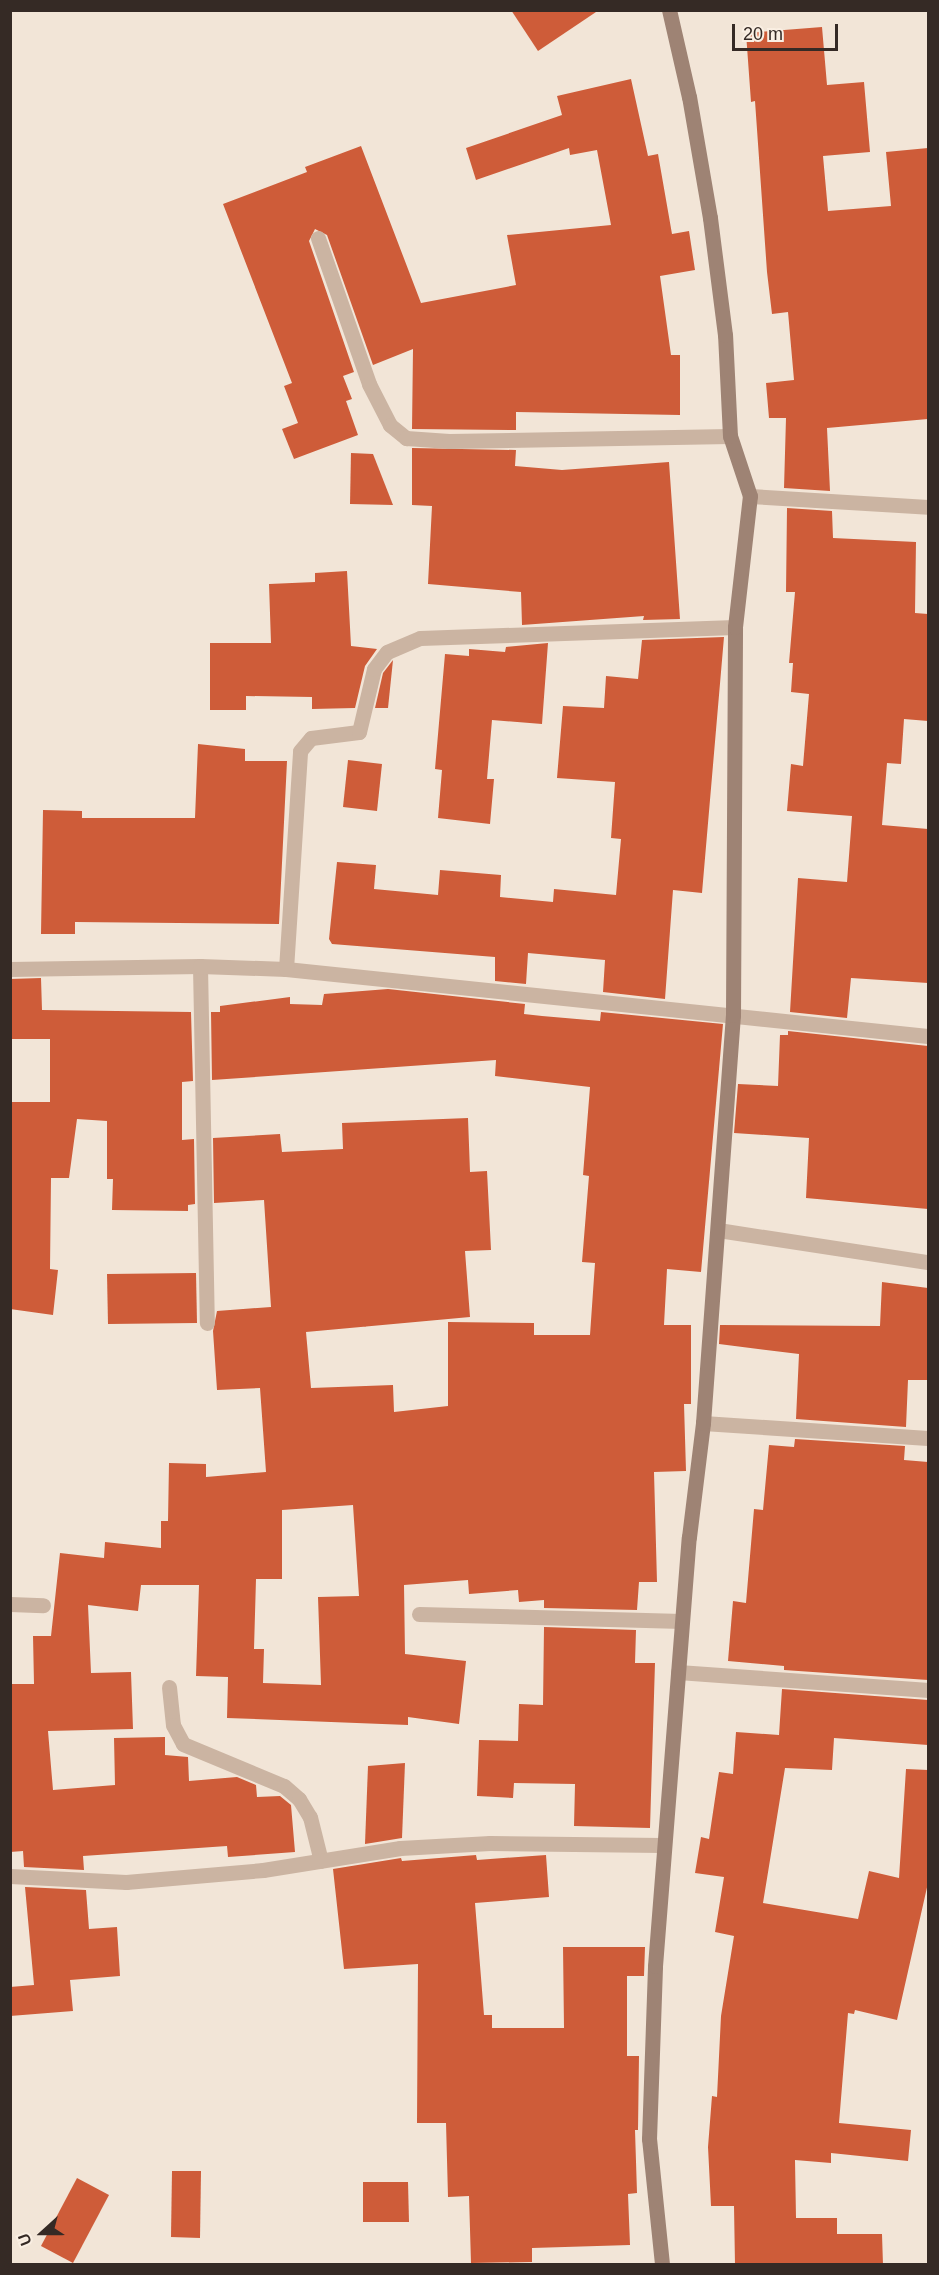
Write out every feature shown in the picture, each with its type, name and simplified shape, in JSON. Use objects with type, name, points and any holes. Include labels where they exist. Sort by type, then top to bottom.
[{"type":"main road","points":[[663,2265],[649,2139],[662,1845],[703,1423],[733,1015],[735,627],[750,496],[730,436],[725,335],[710,218],[689,97],[669,10]]},
{"type":"street","points":[[318,238],[369,384],[390,425],[406,438],[449,441],[730,436]]},
{"type":"street","points":[[750,496],[928,507]]},
{"type":"street","points":[[286,969],[300,751],[312,738],[359,732],[374,669],[387,652],[420,638],[538,637],[735,627]]},
{"type":"street","points":[[200,966],[207,1323]]},
{"type":"street","points":[[10,969],[200,966],[286,969],[928,1036]]},
{"type":"street","points":[[718,1230],[928,1262]]},
{"type":"street","points":[[703,1423],[928,1438]]},
{"type":"street","points":[[10,1604],[43,1605]]},
{"type":"street","points":[[420,1614],[682,1621]]},
{"type":"street","points":[[678,1672],[928,1690]]},
{"type":"street","points":[[170,1687],[173,1725],[183,1744],[284,1786],[299,1799],[310,1817],[321,1861]]},
{"type":"street","points":[[10,1876],[126,1882],[321,1861],[400,1848],[490,1843],[662,1845]]},
{"type":"building","points":[[511,10],[599,10],[538,51]]},
{"type":"building","points":[[822,27],[827,85],[864,82],[870,152],[823,156],[828,211],[891,206],[886,152],[928,148],[928,419],[827,428],[830,491],[784,488],[786,418],[769,418],[766,383],[794,380],[788,312],[772,314],[755,101],[751,102],[746,33]]},
{"type":"building","points":[[631,79],[648,156],[658,154],[672,234],[689,231],[695,270],[660,276],[671,355],[680,355],[680,415],[516,412],[516,430],[412,429],[413,349],[373,365],[327,235],[315,229],[309,241],[354,372],[343,376],[352,399],[346,401],[358,435],[294,459],[282,429],[298,423],[284,386],[292,383],[223,204],[307,172],[305,167],[361,146],[421,303],[516,285],[507,235],[611,225],[597,150],[570,155],[569,148],[476,180],[466,148],[562,115],[557,96]]},
{"type":"building","points":[[412,448],[516,450],[515,466],[562,470],[669,462],[680,619],[643,620],[644,616],[522,625],[521,592],[428,584],[432,506],[412,505]]},
{"type":"building","points":[[351,453],[373,454],[393,505],[350,504]]},
{"type":"building","points":[[787,508],[832,511],[833,538],[916,542],[915,613],[928,614],[928,721],[904,719],[901,764],[887,763],[882,825],[928,829],[928,983],[851,978],[847,1018],[790,1012],[798,878],[847,882],[852,816],[787,811],[791,764],[803,766],[809,694],[791,692],[793,663],[789,663],[795,592],[786,592]]},
{"type":"building","points":[[347,571],[351,646],[377,649],[365,666],[355,708],[312,709],[312,697],[246,696],[246,710],[210,710],[210,643],[271,643],[269,584],[315,582],[315,573]]},
{"type":"building","points":[[724,637],[702,893],[673,890],[665,999],[603,992],[605,960],[528,953],[526,984],[495,981],[495,957],[332,944],[329,939],[337,862],[376,865],[374,889],[438,895],[440,870],[501,875],[500,897],[553,902],[554,889],[616,895],[621,839],[611,838],[615,782],[557,778],[563,706],[604,708],[606,676],[638,679],[642,640]]},
{"type":"building","points":[[548,643],[542,724],[492,720],[487,779],[494,779],[490,824],[438,818],[442,770],[435,769],[445,654],[469,656],[469,649],[505,652],[506,647]]},
{"type":"building","points":[[393,660],[388,708],[375,708],[383,673]]},
{"type":"building","points":[[198,744],[245,749],[245,761],[287,761],[279,924],[75,922],[75,934],[41,934],[43,810],[82,811],[82,818],[195,818]]},
{"type":"building","points":[[348,760],[382,764],[377,811],[343,807]]},
{"type":"building","points":[[41,978],[42,1010],[191,1012],[193,1081],[182,1082],[182,1140],[194,1139],[195,1204],[188,1205],[188,1211],[112,1210],[113,1179],[107,1179],[107,1121],[77,1119],[69,1178],[51,1178],[50,1269],[58,1270],[53,1315],[10,1309],[11,1102],[50,1102],[50,1039],[10,1039],[10,979]]},
{"type":"building","points":[[388,989],[525,1004],[524,1014],[542,1016],[600,1021],[601,1012],[723,1024],[701,1272],[667,1269],[664,1325],[691,1325],[691,1404],[684,1404],[686,1471],[654,1472],[657,1582],[639,1582],[637,1610],[544,1608],[544,1600],[519,1602],[518,1590],[469,1594],[468,1580],[404,1585],[405,1654],[466,1661],[459,1724],[408,1717],[408,1725],[227,1718],[228,1677],[196,1676],[199,1585],[141,1585],[138,1611],[88,1605],[91,1673],[131,1672],[133,1729],[48,1731],[53,1790],[115,1785],[114,1738],[165,1737],[165,1755],[188,1757],[189,1781],[237,1777],[256,1785],[257,1797],[280,1796],[291,1805],[295,1852],[228,1857],[227,1846],[83,1856],[84,1870],[24,1867],[23,1851],[10,1852],[10,1684],[34,1684],[33,1636],[51,1636],[60,1553],[104,1558],[105,1542],[161,1548],[161,1521],[168,1521],[169,1463],[206,1464],[206,1477],[266,1472],[260,1388],[217,1390],[213,1331],[217,1311],[271,1307],[264,1200],[214,1203],[213,1138],[280,1134],[282,1152],[343,1149],[342,1123],[468,1118],[470,1172],[487,1171],[491,1250],[465,1251],[470,1317],[306,1332],[311,1388],[393,1385],[394,1412],[448,1406],[448,1322],[534,1323],[534,1335],[590,1335],[595,1263],[582,1262],[589,1176],[583,1175],[590,1087],[495,1076],[496,1060],[212,1080],[211,1012],[220,1012],[220,1006],[290,997],[290,1004],[322,1005],[324,994]],"holes":[[[353,1505],[359,1596],[318,1597],[321,1685],[263,1683],[264,1649],[254,1649],[256,1579],[282,1579],[282,1510]]]},
{"type":"building","points":[[788,1031],[928,1046],[928,1209],[806,1198],[809,1138],[734,1133],[738,1084],[778,1086],[780,1035],[788,1035]]},
{"type":"building","points":[[196,1273],[197,1323],[108,1324],[107,1274]]},
{"type":"building","points":[[882,1282],[928,1288],[928,1380],[908,1380],[906,1427],[796,1419],[799,1354],[719,1344],[720,1325],[880,1326]]},
{"type":"building","points":[[795,1439],[905,1446],[904,1460],[928,1462],[928,1680],[784,1670],[784,1666],[728,1661],[733,1601],[746,1603],[754,1509],[763,1510],[769,1445],[794,1447]]},
{"type":"building","points":[[544,1627],[636,1630],[635,1663],[655,1663],[650,1828],[574,1826],[575,1784],[514,1783],[513,1798],[477,1796],[479,1740],[518,1741],[519,1704],[543,1705]]},
{"type":"building","points":[[782,1689],[928,1700],[928,1745],[834,1738],[832,1770],[785,1768],[763,1903],[858,1919],[869,1871],[899,1878],[906,1769],[928,1770],[928,1883],[897,2020],[855,2010],[854,2014],[848,2013],[839,2123],[911,2130],[908,2161],[831,2153],[831,2163],[795,2160],[796,2218],[837,2218],[837,2234],[882,2234],[883,2265],[735,2265],[734,2206],[711,2206],[708,2147],[712,2096],[717,2097],[721,2016],[734,1936],[715,1932],[724,1877],[695,1873],[701,1837],[709,1839],[719,1772],[733,1774],[736,1732],[779,1735]]},
{"type":"building","points":[[405,1763],[402,1838],[365,1844],[368,1766]]},
{"type":"building","points":[[476,1855],[477,1860],[546,1855],[549,1897],[475,1903],[484,2015],[492,2015],[492,2028],[564,2028],[563,1947],[645,1947],[644,1976],[627,1976],[627,2056],[639,2056],[638,2130],[635,2130],[637,2193],[628,2194],[630,2245],[532,2248],[532,2262],[471,2263],[469,2196],[448,2197],[446,2123],[417,2123],[418,1964],[344,1969],[333,1869],[401,1858],[402,1861]]},
{"type":"building","points":[[25,1887],[86,1890],[89,1929],[117,1927],[120,1976],[70,1980],[73,2011],[10,2016],[10,1987],[34,1985]]},
{"type":"building","points":[[172,2171],[201,2171],[200,2238],[171,2237]]},
{"type":"building","points":[[77,2178],[109,2195],[73,2263],[41,2246]]},
{"type":"building","points":[[363,2182],[408,2182],[409,2222],[363,2222]]}]
